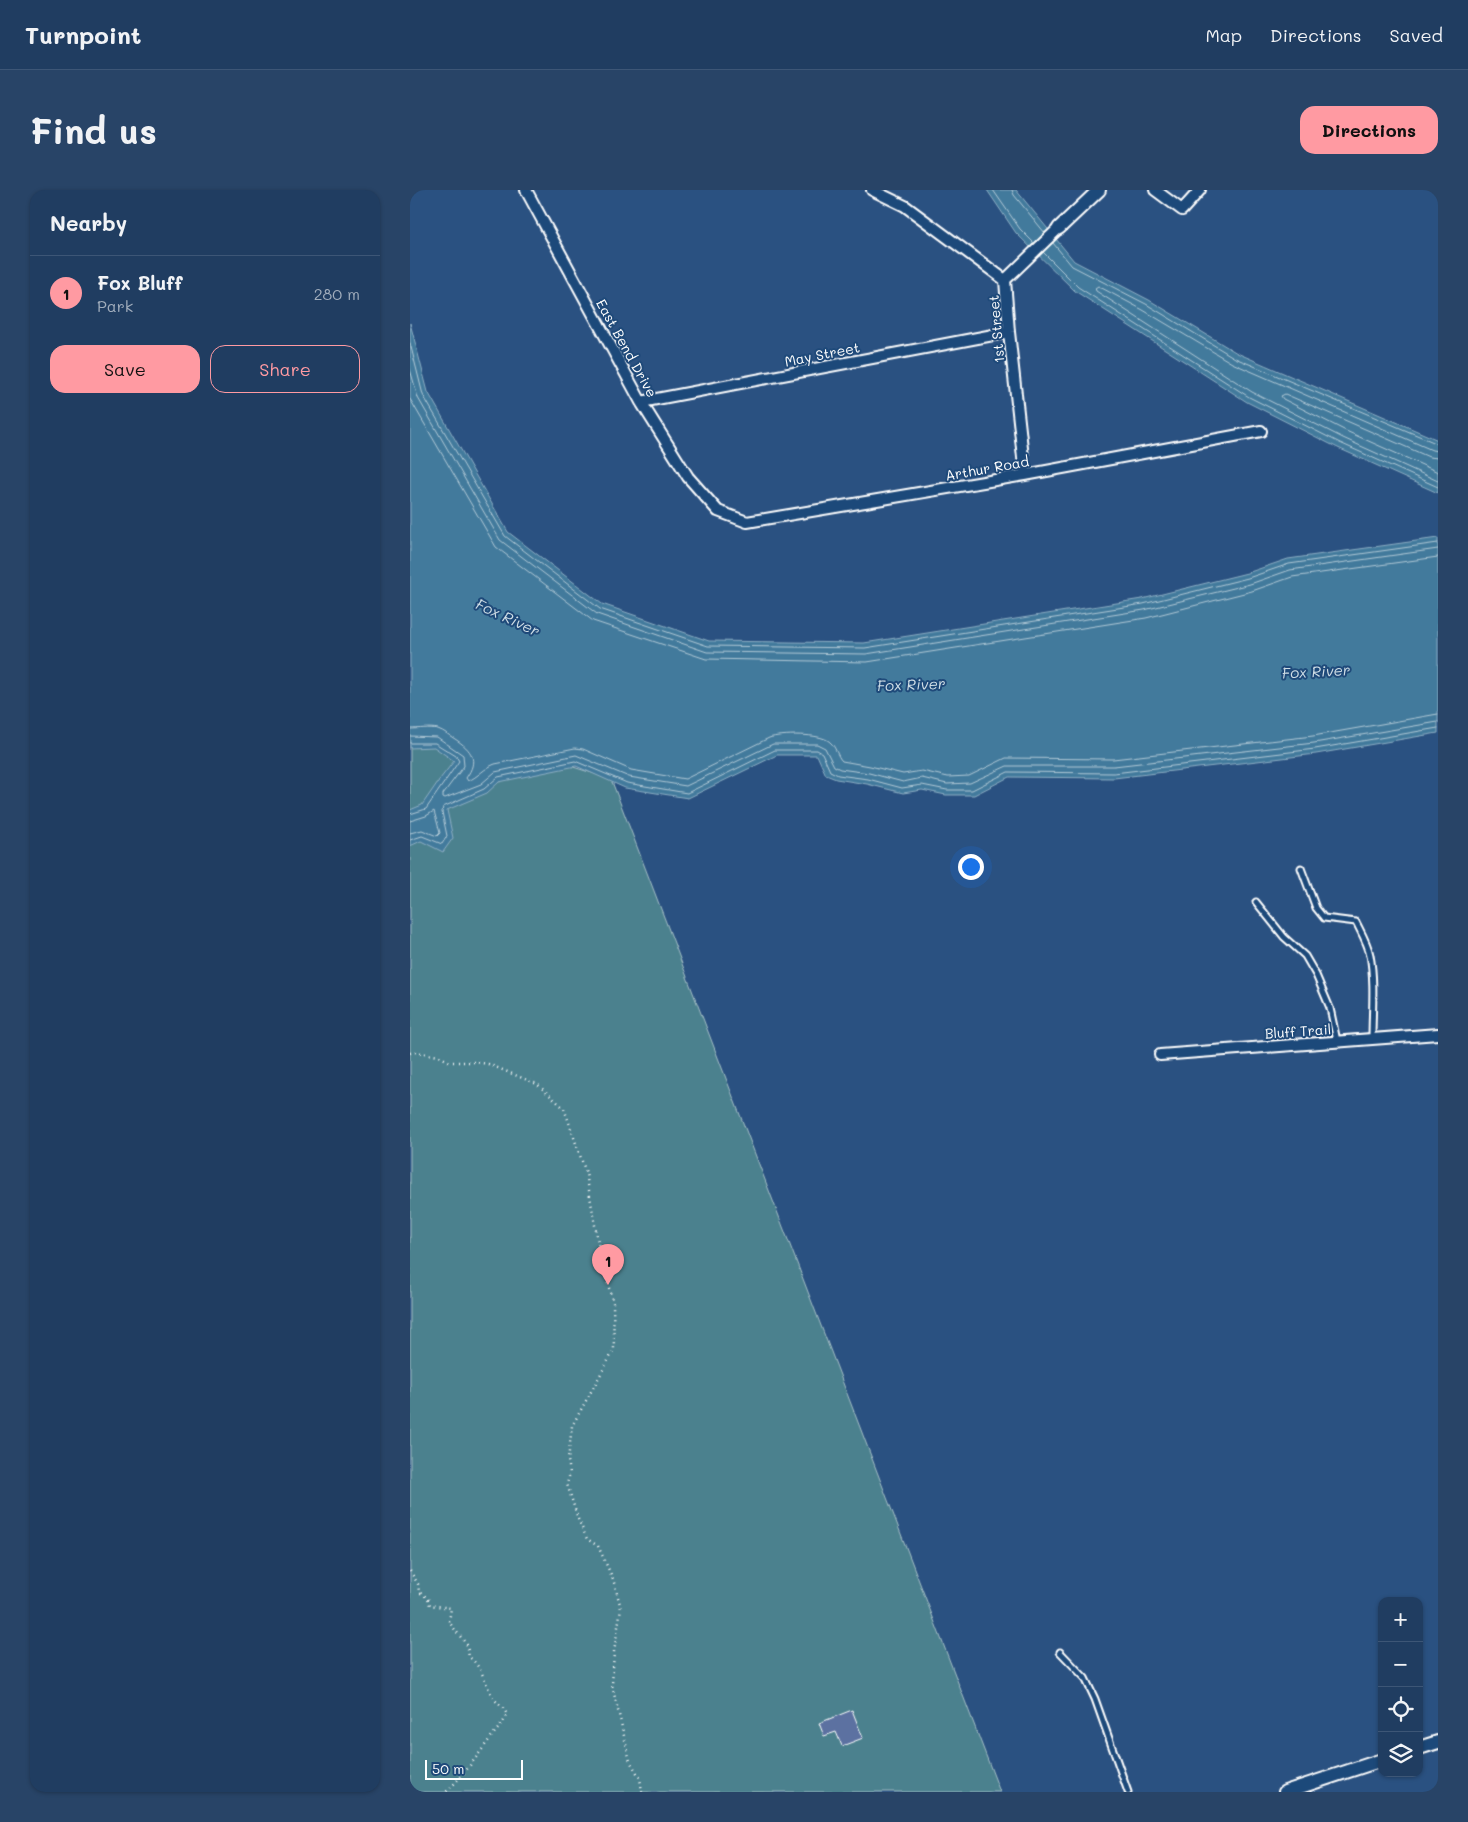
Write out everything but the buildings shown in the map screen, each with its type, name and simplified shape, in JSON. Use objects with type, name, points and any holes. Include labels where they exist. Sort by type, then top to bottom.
[{"type":"street","name":"East Bend Drive","points":[[526,190],[641,402],[688,477],[718,510]]},
{"type":"street","name":"1st Street","points":[[872,190],[905,206],[1005,280],[1025,476]]},
{"type":"street","points":[[1005,280],[1099,190]]},
{"type":"street","points":[[1155,190],[1182,210],[1200,190]]},
{"type":"street","name":"May Street","points":[[641,402],[1009,332]]},
{"type":"street","name":"Arthur Road","points":[[718,510],[747,522],[1025,476],[1261,431]]},
{"type":"street","name":"Bluff Trail","points":[[1160,1055],[1438,1034]]},
{"type":"street","points":[[1423,1747],[1438,1742]]},
{"type":"street","points":[[1285,1792],[1378,1761]]},
{"type":"lane","points":[[1301,868],[1316,908],[1324,918],[1356,922],[1370,954],[1373,993],[1372,1039]]},
{"type":"lane","points":[[1256,902],[1284,937],[1305,956],[1316,975],[1330,1008],[1337,1042]]},
{"type":"lane","points":[[1060,1652],[1085,1678],[1095,1698],[1128,1792]]},
{"type":"path","points":[[410,1053],[415,1052],[439,1056],[450,1062],[488,1064],[537,1084],[564,1108],[586,1173],[600,1254],[613,1303],[614,1350],[572,1426],[568,1460],[570,1474],[568,1484],[578,1519],[587,1539],[598,1546],[613,1579],[621,1608],[614,1652],[612,1685],[630,1761],[640,1778],[642,1792]]},
{"type":"path","points":[[410,1571],[418,1584],[419,1592],[428,1598],[430,1605],[452,1608],[449,1622],[467,1645],[469,1657],[477,1662],[495,1700],[504,1708],[507,1715],[504,1723],[489,1739],[463,1777],[446,1792]]},
{"type":"green space","points":[[410,715],[611,779],[1000,1792],[410,1792]]},
{"type":"water","points":[[987,190],[1016,190],[1074,261],[1149,300],[1237,353],[1438,440],[1438,493],[1338,448],[1247,402],[1075,291],[1016,233]]},
{"type":"water","name":"Fox River","points":[[410,323],[428,392],[508,532],[602,604],[709,641],[864,643],[1142,599],[1247,573],[1288,559],[1438,538],[1438,733],[1316,754],[1114,778],[1009,777],[974,795],[946,795],[922,790],[903,793],[836,779],[826,775],[817,755],[777,755],[688,798],[625,788],[576,766],[499,782],[487,793],[447,810],[453,838],[443,852],[421,841],[410,846],[410,810],[422,805],[454,761],[434,747],[410,748]]},
{"type":"place","name":"Fox Bluff","points":[[608,1285]]}]
